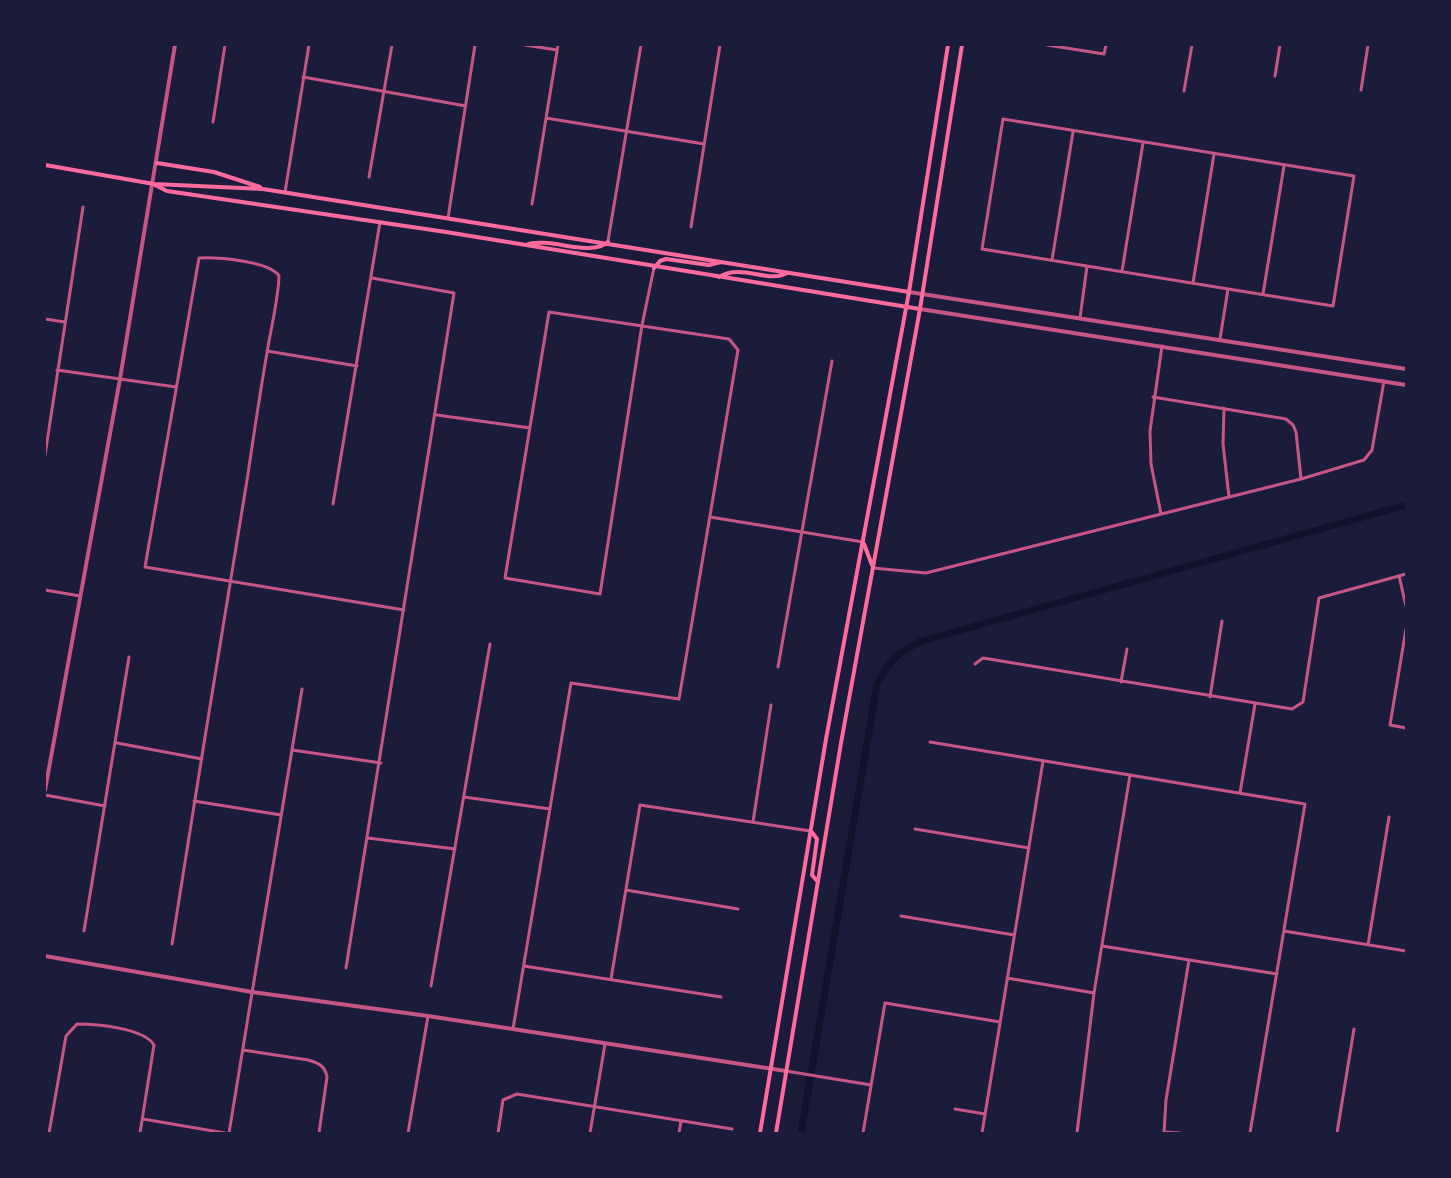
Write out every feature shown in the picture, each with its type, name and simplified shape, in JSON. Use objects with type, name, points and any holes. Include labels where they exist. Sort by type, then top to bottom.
[{"type":"main road","points":[[760,1133],[810,831],[909,292],[948,45]]},
{"type":"main road","points":[[776,1133],[818,882],[920,309],[962,45]]},
{"type":"main road","points":[[157,163],[214,172],[263,189]]},
{"type":"main road","points":[[45,165],[154,184],[285,192],[909,292]]},
{"type":"main road","points":[[154,184],[167,191],[380,222],[654,268],[920,309]]},
{"type":"main road","points":[[526,246],[552,244],[598,248],[608,242]]},
{"type":"main road","points":[[654,268],[660,261],[666,259],[709,265],[721,262]]},
{"type":"main road","points":[[718,277],[732,271],[778,277],[788,272]]},
{"type":"main road","points":[[864,542],[873,568]]},
{"type":"main road","points":[[810,831],[817,840],[812,875],[818,882]]},
{"type":"street","points":[[45,790],[120,379],[154,184],[175,45]]},
{"type":"street","points":[[213,122],[225,45]]},
{"type":"street","points":[[285,192],[309,45]]},
{"type":"street","points":[[369,177],[392,45]]},
{"type":"street","points":[[448,218],[475,45]]},
{"type":"street","points":[[525,45],[557,50]]},
{"type":"street","points":[[532,204],[558,45]]},
{"type":"street","points":[[608,242],[641,45]]},
{"type":"street","points":[[691,226],[720,45]]},
{"type":"street","points":[[1047,45],[1104,54],[1106,45]]},
{"type":"street","points":[[1184,91],[1192,45]]},
{"type":"street","points":[[1275,76],[1280,45]]},
{"type":"street","points":[[1361,90],[1368,45]]},
{"type":"street","points":[[303,77],[466,106]]},
{"type":"street","points":[[546,118],[704,144]]},
{"type":"street","points":[[1003,119],[1073,131],[1354,176],[1333,306],[982,249],[1003,119]]},
{"type":"street","points":[[1052,260],[1073,131]]},
{"type":"street","points":[[1122,272],[1143,142]]},
{"type":"street","points":[[1193,283],[1214,154]]},
{"type":"street","points":[[1263,294],[1284,165]]},
{"type":"street","points":[[45,455],[83,207]]},
{"type":"street","points":[[333,504],[380,222]]},
{"type":"street","points":[[171,944],[231,580],[279,276],[269,267],[214,257],[199,258],[145,567],[231,580],[404,610]]},
{"type":"street","points":[[1080,318],[1087,266]]},
{"type":"street","points":[[513,1029],[571,683],[679,699],[738,350],[729,339],[642,326],[549,312],[505,578],[600,594],[642,326],[654,268]]},
{"type":"street","points":[[346,968],[381,763],[454,293],[372,278]]},
{"type":"street","points":[[1220,339],[1228,289]]},
{"type":"street","points":[[909,292],[1406,369]]},
{"type":"street","points":[[920,309],[1406,385]]},
{"type":"street","points":[[45,319],[65,322]]},
{"type":"street","points":[[1161,514],[1151,464],[1153,397],[1162,346]]},
{"type":"street","points":[[267,351],[357,366]]},
{"type":"street","points":[[778,667],[832,361]]},
{"type":"street","points":[[57,370],[176,387]]},
{"type":"street","points":[[873,568],[927,573],[1301,479],[1364,460],[1372,450],[1384,381]]},
{"type":"street","points":[[1153,397],[1286,419],[1293,425],[1301,479]]},
{"type":"street","points":[[1224,408],[1223,444],[1229,497]]},
{"type":"street","points":[[436,415],[530,428]]},
{"type":"street","points":[[710,518],[864,542]]},
{"type":"street","points":[[975,664],[983,658],[1292,709],[1303,702],[1319,598],[1406,574]]},
{"type":"street","points":[[1399,576],[1406,606]]},
{"type":"street","points":[[45,590],[80,596]]},
{"type":"street","points":[[1210,697],[1222,621]]},
{"type":"street","points":[[1406,629],[1390,725],[1406,728]]},
{"type":"street","points":[[431,986],[490,644]]},
{"type":"street","points":[[1121,682],[1127,649]]},
{"type":"street","points":[[84,931],[117,743],[129,657]]},
{"type":"street","points":[[143,1119],[227,1133],[243,1050],[302,689]]},
{"type":"street","points":[[1240,793],[1255,704]]},
{"type":"street","points":[[753,822],[771,705]]},
{"type":"street","points":[[930,742],[1305,804],[1250,1133]]},
{"type":"street","points":[[117,743],[202,759]]},
{"type":"street","points":[[292,750],[381,763]]},
{"type":"street","points":[[982,1133],[1043,761]]},
{"type":"street","points":[[1077,1133],[1095,993],[1130,775]]},
{"type":"street","points":[[45,795],[105,806]]},
{"type":"street","points":[[464,797],[550,810]]},
{"type":"street","points":[[194,801],[281,814]]},
{"type":"street","points":[[611,979],[640,804],[810,831]]},
{"type":"street","points":[[1368,945],[1389,817]]},
{"type":"street","points":[[915,829],[1029,848]]},
{"type":"street","points":[[368,838],[455,849]]},
{"type":"street","points":[[626,890],[738,909]]},
{"type":"street","points":[[901,916],[1014,935]]},
{"type":"street","points":[[1284,931],[1406,951]]},
{"type":"street","points":[[1102,946],[1276,974]]},
{"type":"street","points":[[45,956],[252,992],[428,1016],[871,1085]]},
{"type":"street","points":[[1180,1133],[1164,1133],[1166,1100],[1189,960]]},
{"type":"street","points":[[524,966],[721,997]]},
{"type":"street","points":[[1007,978],[1095,993]]},
{"type":"street","points":[[863,1133],[885,1003],[1000,1022]]},
{"type":"street","points":[[408,1133],[428,1016]]},
{"type":"street","points":[[49,1133],[61,1057],[70,1029],[77,1024],[140,1033],[150,1038],[154,1045],[140,1133]]},
{"type":"street","points":[[1337,1133],[1354,1029]]},
{"type":"street","points":[[590,1133],[605,1044]]},
{"type":"street","points":[[243,1050],[308,1060],[326,1069],[327,1077],[319,1133]]},
{"type":"street","points":[[498,1133],[503,1100],[517,1094],[732,1129]]},
{"type":"street","points":[[954,1109],[985,1114]]},
{"type":"street","points":[[679,1133],[681,1121]]},
{"type":"waterway","points":[[801,1133],[877,684],[885,669],[895,658],[922,641],[1406,505]]}]
